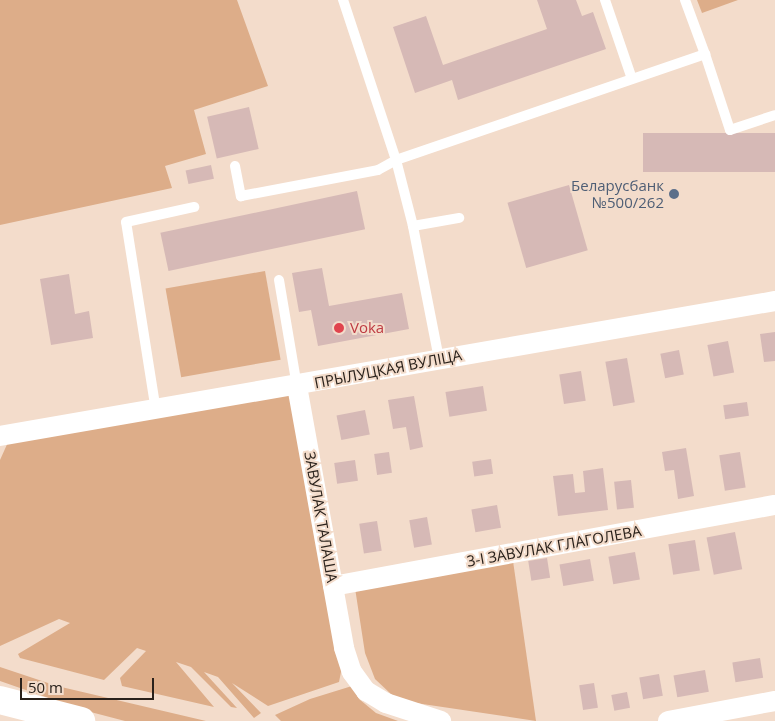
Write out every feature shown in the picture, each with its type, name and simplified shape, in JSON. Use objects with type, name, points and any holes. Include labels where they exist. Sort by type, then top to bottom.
[{"type":"main road","points":[[0,700],[81,721]]},
{"type":"main road","points":[[0,711],[25,721]]},
{"type":"street","name":"ПРЫЛУЦКАЯ ВУЛІЦА","points":[[0,436],[156,411],[775,300]]},
{"type":"street","name":"ЗАВУЛАК ТАЛАША","points":[[297,386],[344,648],[352,672],[366,691],[386,703],[440,721]]},
{"type":"street","name":"3-І ЗАВУЛАК ГЛАГОЛЕВА","points":[[333,586],[775,505]]},
{"type":"street","points":[[668,721],[775,701]]},
{"type":"lane","points":[[343,0],[396,160],[414,226],[439,359]]},
{"type":"lane","points":[[605,0],[632,79]]},
{"type":"lane","points":[[685,0],[730,130],[775,114]]},
{"type":"lane","points":[[235,166],[241,196],[378,170],[396,160],[705,54]]},
{"type":"lane","points":[[156,411],[126,222],[194,207]]},
{"type":"lane","points":[[414,226],[459,218]]},
{"type":"lane","points":[[280,280],[297,386]]},
{"type":"shaded area","points":[[0,0],[237,0],[268,86],[194,110],[206,154],[165,166],[172,188],[0,225]]},
{"type":"shaded area","points":[[697,0],[738,0],[702,13]]},
{"type":"shaded area","points":[[265,271],[281,360],[181,377],[166,289]]},
{"type":"shaded area","points":[[291,394],[342,667],[339,682],[268,706],[232,683],[261,713],[254,718],[218,677],[204,672],[237,708],[231,707],[191,667],[176,662],[214,707],[122,686],[120,678],[146,651],[137,648],[104,680],[20,658],[18,654],[70,623],[59,619],[0,646],[0,460],[9,440]]},
{"type":"shaded area","points":[[513,561],[536,721],[409,702],[392,695],[375,679],[365,653],[355,588]]},
{"type":"shaded area","points":[[0,667],[57,686],[206,721],[125,721],[83,710],[0,681]]},
{"type":"shaded area","points":[[352,686],[359,699],[376,713],[398,721],[281,721],[275,715],[310,699]]},
{"type":"building","points":[[537,0],[576,0],[582,16],[593,12],[606,49],[458,100],[452,80],[415,93],[393,27],[426,16],[443,65],[547,29]]},
{"type":"building","points":[[249,107],[259,149],[217,159],[207,117]]},
{"type":"building","points":[[643,133],[775,133],[775,172],[643,172]]},
{"type":"building","points":[[211,165],[214,179],[188,184],[186,170]]},
{"type":"building","points":[[569,185],[588,250],[526,268],[507,203]]},
{"type":"building","points":[[357,191],[365,229],[169,271],[160,233]]},
{"type":"building","points":[[322,268],[329,306],[402,293],[409,329],[318,346],[311,310],[299,312],[292,273]]},
{"type":"building","points":[[69,274],[75,314],[89,311],[93,338],[51,345],[40,279]]},
{"type":"building","points":[[775,332],[775,361],[764,362],[760,334]]},
{"type":"building","points":[[728,341],[734,372],[713,376],[707,345]]},
{"type":"building","points":[[679,350],[684,375],[665,378],[660,354]]},
{"type":"building","points":[[627,358],[635,402],[613,406],[605,362]]},
{"type":"building","points":[[581,371],[586,401],[564,404],[559,374]]},
{"type":"building","points":[[483,386],[487,411],[449,417],[445,392]]},
{"type":"building","points":[[414,396],[423,447],[410,450],[406,427],[393,429],[388,400]]},
{"type":"building","points":[[747,402],[749,416],[725,419],[723,405]]},
{"type":"building","points":[[365,410],[370,435],[341,440],[337,416]]},
{"type":"building","points":[[686,448],[694,496],[678,499],[674,470],[665,471],[662,452]]},
{"type":"building","points":[[389,452],[392,473],[377,475],[374,454]]},
{"type":"building","points":[[740,452],[746,488],[725,491],[719,455]]},
{"type":"building","points":[[491,459],[493,474],[474,476],[472,462]]},
{"type":"building","points":[[355,460],[358,481],[337,484],[334,463]]},
{"type":"building","points":[[603,468],[608,510],[558,516],[553,476],[573,474],[575,493],[585,492],[583,471]]},
{"type":"building","points":[[631,480],[634,508],[617,510],[614,482]]},
{"type":"building","points":[[497,505],[501,528],[475,532],[471,510]]},
{"type":"building","points":[[427,517],[432,545],[414,548],[409,520]]},
{"type":"building","points":[[377,521],[382,551],[364,553],[359,524]]},
{"type":"building","points":[[735,532],[742,569],[714,575],[707,538]]},
{"type":"building","points":[[695,540],[700,571],[673,575],[668,544]]},
{"type":"building","points":[[635,552],[640,580],[613,584],[608,557]]},
{"type":"building","points":[[547,558],[550,578],[531,581],[528,561]]},
{"type":"building","points":[[590,559],[594,581],[563,586],[559,564]]},
{"type":"building","points":[[760,658],[763,678],[735,682],[732,662]]},
{"type":"building","points":[[705,670],[709,692],[677,697],[673,676]]},
{"type":"building","points":[[659,674],[663,696],[643,699],[639,677]]},
{"type":"building","points":[[594,683],[598,708],[583,710],[579,685]]},
{"type":"building","points":[[627,692],[630,708],[614,711],[611,695]]},
{"type":"place","name":"Беларусбанк №500/262","points":[[674,194]]},
{"type":"place","name":"Voka","points":[[339,328]]}]
